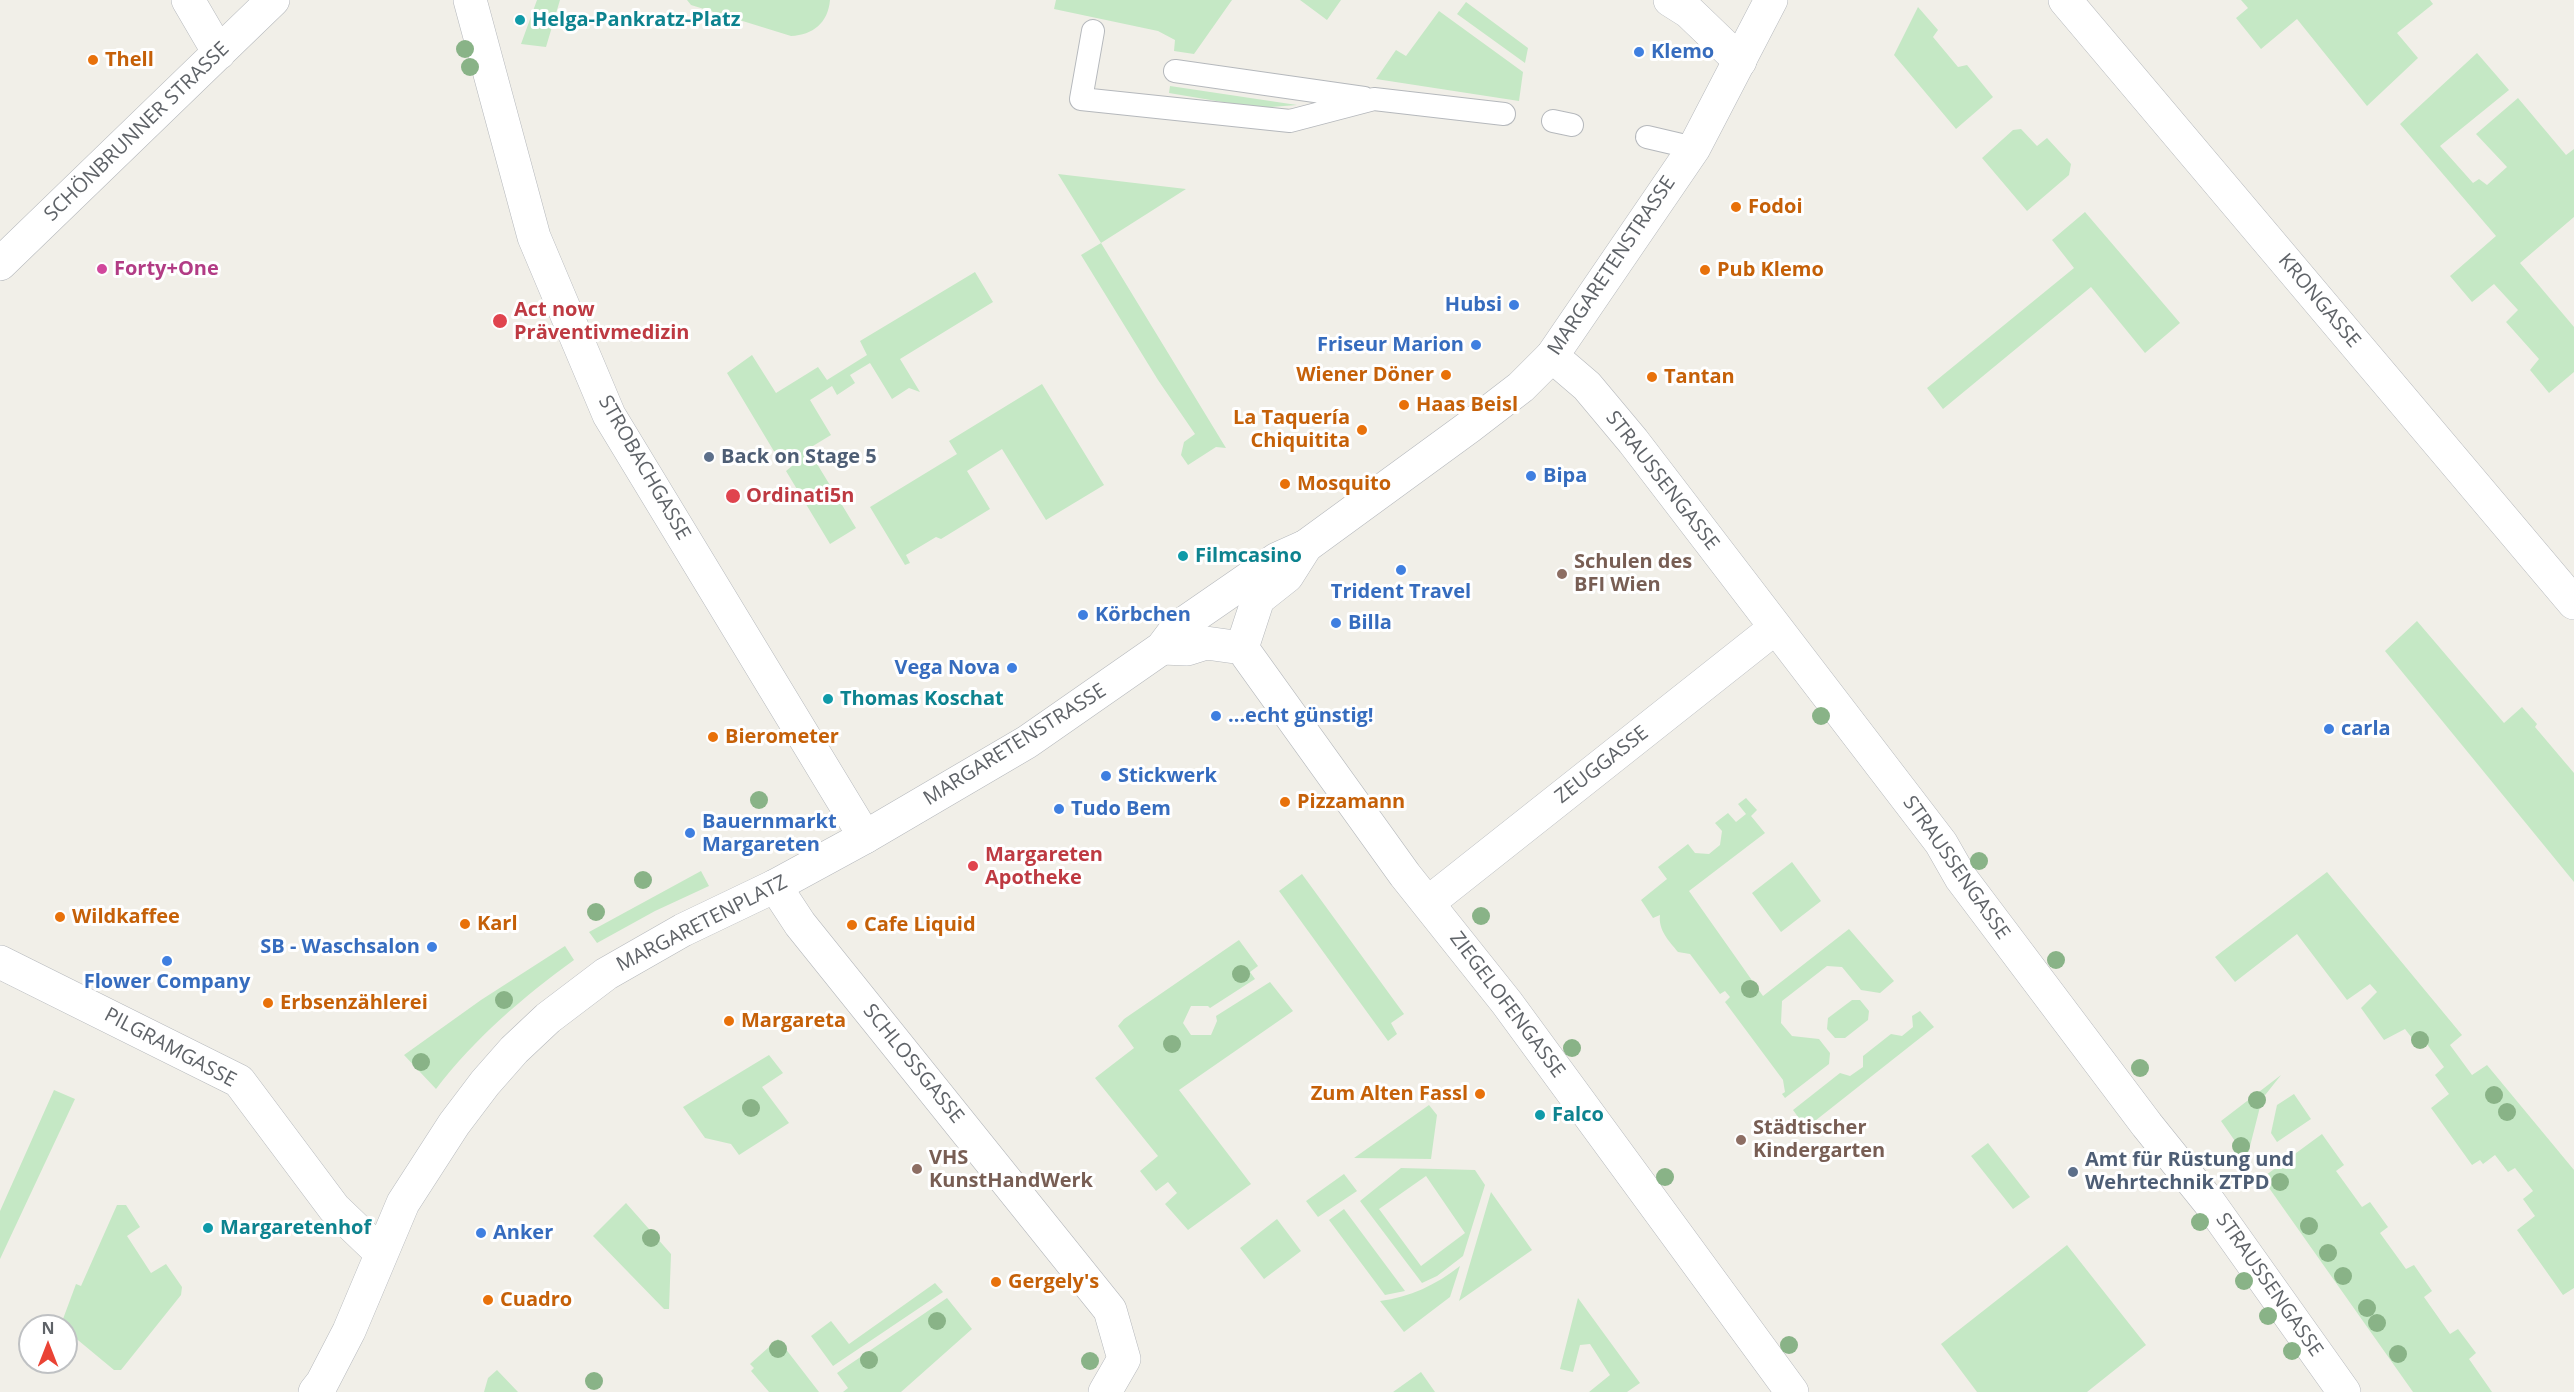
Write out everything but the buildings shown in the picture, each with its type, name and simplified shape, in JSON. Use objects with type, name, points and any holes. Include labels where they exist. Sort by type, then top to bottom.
[{"type":"street","points":[[188,0],[219,53]]},
{"type":"street","name":"SCHÖNBRUNNER STRASSE","points":[[0,264],[273,0]]},
{"type":"street","name":"STROBACHGASSE","points":[[470,0],[534,237],[609,415],[865,837]]},
{"type":"street","points":[[1670,0],[1689,12],[1740,61]]},
{"type":"street","name":"MARGARETENSTRASSE","points":[[865,837],[1027,742],[1162,648],[1177,628],[1277,559],[1306,546],[1521,387],[1552,356],[1694,148],[1772,0]]},
{"type":"street","name":"KRONGASSE","points":[[2065,0],[2574,603]]},
{"type":"street","name":"STRAUSSENGASSE","points":[[1552,356],[1587,386],[1633,441],[1941,843],[1961,878],[2107,1073],[2209,1202],[2344,1392]]},
{"type":"street","name":"MARGARETENSTRASSE","points":[[1242,648],[1258,599],[1287,576],[1306,546]]},
{"type":"street","name":"ZEUGGASSE","points":[[1429,902],[1775,628]]},
{"type":"street","points":[[1162,648],[1187,649],[1206,644],[1242,648]]},
{"type":"street","name":"ZIEGELOFENGASSE","points":[[1242,648],[1405,875],[1508,1003],[1792,1392]]},
{"type":"street","name":"MARGARETENPLATZ","points":[[381,1253],[403,1203],[454,1124],[514,1050],[548,1018],[606,974],[683,930],[775,886],[865,837]]},
{"type":"street","name":"SCHLOSSGASSE","points":[[775,886],[800,924],[1110,1310],[1124,1359],[1105,1392]]},
{"type":"street","name":"PILGRAMGASSE","points":[[0,962],[239,1081],[334,1208],[381,1253]]},
{"type":"street","points":[[323,1389],[381,1253]]},
{"type":"lane","points":[[1093,31],[1081,99],[1290,121],[1374,99]]},
{"type":"lane","points":[[1175,71],[1374,99],[1504,114]]},
{"type":"lane","points":[[1647,137],[1694,148]]},
{"type":"green space","points":[[537,0],[560,0],[546,47],[521,44]]},
{"type":"green space","points":[[687,0],[830,0],[826,15],[818,26],[806,33],[791,36],[691,5]]},
{"type":"green space","points":[[1056,0],[1232,0],[1194,54],[1174,51],[1175,40],[1158,31],[1054,9]]},
{"type":"green space","points":[[1300,0],[1341,0],[1327,20]]},
{"type":"green space","points":[[2241,0],[2430,0],[2433,4],[2397,33],[2418,58],[2367,106],[2297,19],[2261,49],[2236,18],[2248,8]]},
{"type":"green space","points":[[1466,2],[1528,48],[1525,63],[1457,14]]},
{"type":"green space","points":[[1918,7],[1938,30],[1933,37],[1958,67],[1967,65],[1993,97],[1956,129],[1894,55]]},
{"type":"green space","points":[[1439,11],[1523,72],[1519,101],[1376,79],[1396,50],[1406,56]]},
{"type":"green space","points":[[2477,53],[2509,90],[2440,146],[2473,183],[2479,179],[2487,185],[2507,167],[2476,134],[2518,98],[2566,155],[2574,149],[2574,217],[2520,263],[2574,327],[2574,372],[2549,393],[2530,370],[2539,359],[2506,322],[2518,310],[2494,284],[2472,302],[2450,276],[2496,236],[2400,124]]},
{"type":"green space","points":[[1170,86],[1297,105],[1258,108],[1169,93]]},
{"type":"green space","points":[[2021,129],[2037,146],[2047,138],[2071,164],[2069,175],[2027,211],[1982,158],[2013,130]]},
{"type":"green space","points":[[1058,174],[1186,189],[1101,243]]},
{"type":"green space","points":[[2085,212],[2180,323],[2145,353],[2091,287],[1943,409],[1927,388],[2074,268],[2052,240]]},
{"type":"green space","points":[[1101,243],[1226,448],[1216,447],[1188,465],[1181,455],[1184,442],[1195,434],[1158,380],[1081,255]]},
{"type":"green space","points":[[975,272],[993,302],[900,359],[920,392],[909,388],[892,399],[870,363],[850,375],[855,383],[837,395],[832,386],[810,400],[831,435],[808,449],[856,528],[830,544],[786,471],[792,466],[785,454],[778,458],[727,373],[752,355],[776,393],[818,367],[827,380],[867,355],[860,341]]},
{"type":"green space","points":[[1042,384],[1104,485],[1046,520],[1002,449],[967,471],[990,509],[941,539],[936,537],[906,555],[910,563],[905,565],[870,507],[957,454],[949,441]]},
{"type":"green space","points":[[2417,621],[2504,723],[2522,707],[2537,724],[2535,727],[2574,773],[2574,882],[2385,651]]},
{"type":"green space","points":[[1746,798],[1757,810],[1751,816],[1765,833],[1689,891],[1763,996],[1849,929],[1894,981],[1880,993],[1861,990],[1842,967],[1827,966],[1782,1001],[1781,1023],[1792,1036],[1819,1039],[1830,1053],[1829,1064],[1785,1098],[1782,1094],[1785,1092],[1783,1080],[1725,1002],[1730,997],[1725,991],[1720,994],[1690,954],[1678,952],[1662,930],[1660,915],[1653,918],[1641,900],[1667,879],[1658,867],[1688,844],[1695,853],[1709,854],[1720,845],[1722,831],[1715,823],[1728,813],[1736,822],[1746,814],[1738,804]]},
{"type":"green space","points":[[1792,862],[1821,901],[1781,932],[1752,893]]},
{"type":"green space","points":[[701,871],[709,886],[655,911],[597,943],[589,932]]},
{"type":"green space","points":[[2327,872],[2462,1035],[2450,1045],[2472,1075],[2487,1065],[2574,1170],[2574,1288],[2563,1295],[2517,1230],[2535,1216],[2523,1199],[2533,1191],[2515,1168],[2508,1172],[2495,1155],[2483,1164],[2480,1160],[2472,1165],[2431,1108],[2449,1094],[2435,1075],[2444,1067],[2426,1043],[2419,1047],[2405,1029],[2384,1040],[2361,1008],[2377,992],[2370,984],[2347,1000],[2297,934],[2235,982],[2215,957]]},
{"type":"green space","points":[[1302,874],[1404,1014],[1391,1023],[1397,1034],[1388,1041],[1279,891]]},
{"type":"green space","points":[[1239,940],[1258,966],[1250,972],[1255,979],[1210,1008],[1191,1006],[1183,1023],[1191,1035],[1211,1035],[1217,1021],[1216,1016],[1270,982],[1293,1011],[1179,1090],[1251,1184],[1188,1230],[1165,1204],[1177,1193],[1168,1182],[1156,1191],[1140,1171],[1158,1156],[1095,1078],[1134,1048],[1118,1026],[1124,1019]]},
{"type":"green space","points":[[565,946],[574,960],[500,1019],[436,1089],[404,1055],[481,1000]]},
{"type":"green space","points":[[1852,1000],[1860,1000],[1869,1011],[1868,1020],[1845,1038],[1835,1038],[1827,1029],[1828,1018]]},
{"type":"green space","points":[[1920,1011],[1934,1027],[1806,1128],[1793,1110],[1840,1073],[1850,1076],[1863,1067],[1863,1056],[1891,1034],[1902,1036],[1913,1027],[1912,1016]]},
{"type":"green space","points":[[769,1055],[783,1073],[762,1087],[789,1123],[739,1155],[731,1144],[705,1138],[683,1107]]},
{"type":"green space","points":[[2281,1075],[2262,1099],[2248,1154],[2244,1154],[2221,1121]]},
{"type":"green space","points":[[54,1090],[75,1099],[0,1259],[0,1211]]},
{"type":"green space","points":[[2294,1094],[2311,1119],[2277,1142],[2271,1133],[2277,1105]]},
{"type":"green space","points":[[1429,1105],[1437,1115],[1431,1159],[1354,1158]]},
{"type":"green space","points":[[2322,1134],[2344,1165],[2336,1171],[2362,1207],[2370,1202],[2388,1227],[2380,1233],[2406,1269],[2414,1265],[2432,1291],[2424,1297],[2450,1334],[2458,1329],[2476,1353],[2469,1359],[2492,1392],[2413,1392],[2262,1178]]},
{"type":"green space","points":[[1988,1143],[2030,1197],[2013,1209],[1971,1156]]},
{"type":"green space","points":[[1401,1168],[1475,1170],[1485,1185],[1463,1256],[1437,1276],[1422,1283],[1360,1201]],"holes":[[[1426,1176],[1465,1233],[1421,1266],[1379,1209]]]},
{"type":"green space","points":[[1344,1174],[1357,1191],[1318,1217],[1306,1201]]},
{"type":"green space","points":[[1491,1192],[1532,1250],[1459,1301]]},
{"type":"green space","points":[[626,1203],[671,1254],[669,1309],[664,1309],[593,1236]]},
{"type":"green space","points":[[117,1205],[126,1205],[140,1227],[127,1236],[151,1273],[166,1264],[182,1287],[181,1295],[121,1370],[114,1370],[78,1340],[78,1314],[65,1314],[76,1284],[81,1286]]},
{"type":"green space","points":[[1344,1209],[1405,1291],[1385,1295],[1329,1220]]},
{"type":"green space","points":[[1277,1219],[1301,1251],[1264,1279],[1240,1248]]},
{"type":"green space","points":[[2067,1245],[2146,1345],[2087,1392],[1977,1392],[1941,1344]]},
{"type":"green space","points":[[1460,1266],[1450,1297],[1404,1332],[1380,1301],[1402,1297],[1422,1289],[1442,1279]]},
{"type":"green space","points":[[935,1283],[943,1292],[833,1366],[811,1336],[831,1321],[849,1344]]},
{"type":"green space","points":[[947,1298],[972,1329],[901,1392],[843,1392],[848,1388],[837,1373]]},
{"type":"green space","points":[[1578,1298],[1640,1383],[1627,1392],[1589,1392],[1610,1375],[1590,1344],[1580,1345],[1573,1372],[1560,1369]]},
{"type":"green space","points":[[778,1339],[819,1392],[769,1392],[751,1371],[754,1368],[750,1364]]},
{"type":"green space","points":[[497,1370],[518,1392],[484,1392],[488,1378]]},
{"type":"green space","points":[[1421,1372],[1435,1392],[1393,1392]]},
{"type":"place","name":"Helga-Pankratz-Platz","points":[[520,20]]},
{"type":"place","name":"Klemo","points":[[1639,52]]},
{"type":"place","name":"Thell","points":[[93,60]]},
{"type":"place","name":"Fodoi","points":[[1736,207]]},
{"type":"place","name":"Forty+One","points":[[102,269]]},
{"type":"place","name":"Pub Klemo","points":[[1705,270]]},
{"type":"place","name":"Hubsi","points":[[1514,305]]},
{"type":"place","name":"Act now Präventivmedizin","points":[[500,321]]},
{"type":"place","name":"Friseur Marion","points":[[1476,345]]},
{"type":"place","name":"Wiener Döner","points":[[1446,375]]},
{"type":"place","name":"Tantan","points":[[1652,377]]},
{"type":"place","name":"Haas Beisl","points":[[1404,405]]},
{"type":"place","name":"La Taquería Chiquitita","points":[[1362,430]]},
{"type":"place","name":"Back on Stage 5","points":[[709,457]]},
{"type":"place","name":"Bipa","points":[[1531,476]]},
{"type":"place","name":"Mosquito","points":[[1285,484]]},
{"type":"place","name":"Ordinati5n","points":[[733,496]]},
{"type":"place","name":"Filmcasino","points":[[1183,556]]},
{"type":"place","name":"Trident Travel","points":[[1401,570]]},
{"type":"place","name":"Schulen des BFI Wien","points":[[1562,574]]},
{"type":"place","name":"Körbchen","points":[[1083,615]]},
{"type":"place","name":"Billa","points":[[1336,623]]},
{"type":"place","name":"Vega Nova","points":[[1012,668]]},
{"type":"place","name":"Thomas Koschat","points":[[828,699]]},
{"type":"place","name":"...echt günstig!","points":[[1216,716]]},
{"type":"place","name":"carla","points":[[2329,729]]},
{"type":"place","name":"Bierometer","points":[[713,737]]},
{"type":"place","name":"Stickwerk","points":[[1106,776]]},
{"type":"place","name":"Pizzamann","points":[[1285,802]]},
{"type":"place","name":"Tudo Bem","points":[[1059,809]]},
{"type":"place","name":"Bauernmarkt Margareten","points":[[690,833]]},
{"type":"place","name":"Margareten Apotheke","points":[[973,866]]},
{"type":"place","name":"Wildkaffee","points":[[60,917]]},
{"type":"place","name":"Karl","points":[[465,924]]},
{"type":"place","name":"Cafe Liquid","points":[[852,925]]},
{"type":"place","name":"SB - Waschsalon","points":[[432,947]]},
{"type":"place","name":"Flower Company","points":[[167,961]]},
{"type":"place","name":"Erbsenzählerei","points":[[268,1003]]},
{"type":"place","name":"Margareta","points":[[729,1021]]},
{"type":"place","name":"Zum Alten Fassl","points":[[1480,1094]]},
{"type":"place","name":"Falco","points":[[1540,1115]]},
{"type":"place","name":"Städtischer Kindergarten","points":[[1741,1140]]},
{"type":"place","name":"VHS KunstHandWerk","points":[[917,1169]]},
{"type":"place","name":"Amt für Rüstung und Wehrtechnik ZTPD","points":[[2073,1172]]},
{"type":"place","name":"Margaretenhof","points":[[208,1228]]},
{"type":"place","name":"Anker","points":[[481,1233]]},
{"type":"place","name":"Gergely's","points":[[996,1282]]},
{"type":"place","name":"Cuadro","points":[[488,1300]]}]
